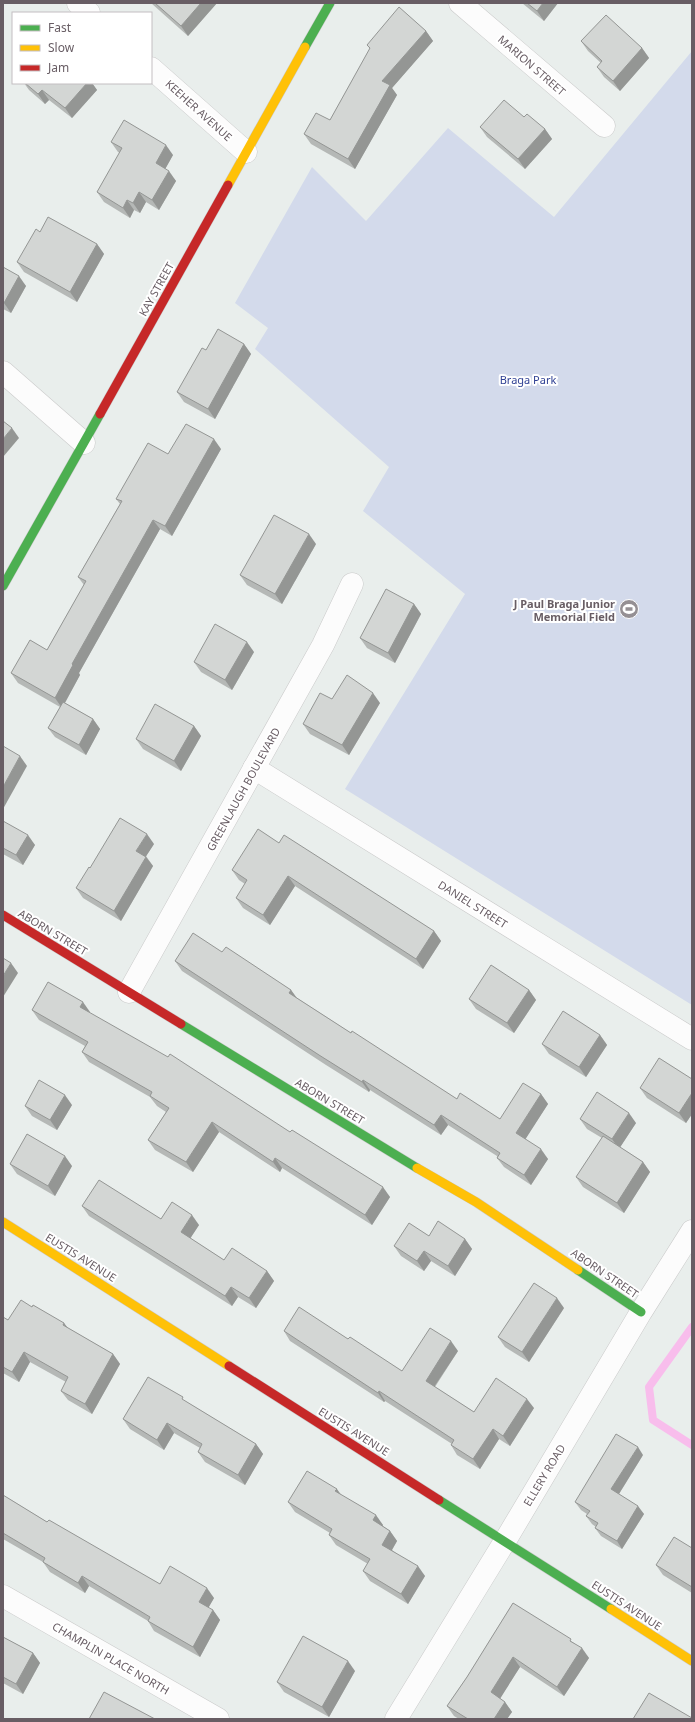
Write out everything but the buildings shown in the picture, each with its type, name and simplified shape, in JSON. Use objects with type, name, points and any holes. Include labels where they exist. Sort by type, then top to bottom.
[{"type":"street","points":[[78,3],[89,12]]},
{"type":"street","name":"KAY STREET","points":[[3,586],[330,3]]},
{"type":"street","name":"MARION STREET","points":[[460,3],[604,126]]},
{"type":"street","name":"KEEHER AVENUE","points":[[152,69],[246,152]]},
{"type":"street","points":[[3,372],[84,443]]},
{"type":"street","name":"GREENLAUGH BOULEVARD","points":[[129,992],[323,645],[352,584]]},
{"type":"street","name":"DANIEL STREET","points":[[254,768],[692,1039]]},
{"type":"street","name":"ABORN STREET","points":[[3,915],[390,1152],[476,1202],[641,1312]]},
{"type":"street","name":"EUSTIS AVENUE","points":[[3,1222],[692,1661]]},
{"type":"street","name":"ELLERY ROAD","points":[[396,1719],[505,1541],[641,1312],[692,1231]]},
{"type":"street","name":"CHAMPLIN PLACE NORTH","points":[[3,1596],[218,1719]]},
{"type":"green space","name":"Braga Park","points":[[692,51],[692,1005],[345,789],[465,594],[363,511],[389,467],[255,349],[268,328],[235,303],[312,167],[366,221],[448,128],[554,217]]},
{"type":"waterway","points":[[692,1327],[649,1387],[653,1420],[692,1445]]},
{"type":"traffic: fast","points":[[305,47],[330,3]]},
{"type":"traffic: fast","points":[[3,586],[100,414]]},
{"type":"traffic: fast","points":[[181,1024],[417,1168]]},
{"type":"traffic: fast","points":[[578,1270],[641,1312]]},
{"type":"traffic: fast","points":[[439,1500],[611,1609]]},
{"type":"traffic: slow","points":[[228,185],[305,47]]},
{"type":"traffic: slow","points":[[417,1168],[476,1202],[578,1270]]},
{"type":"traffic: slow","points":[[3,1222],[229,1366]]},
{"type":"traffic: slow","points":[[611,1609],[692,1661]]},
{"type":"traffic: jam","points":[[100,414],[228,185]]},
{"type":"traffic: jam","points":[[3,915],[181,1024]]},
{"type":"traffic: jam","points":[[229,1366],[439,1500]]},
{"type":"place","name":"J Paul Braga Junior Memorial Field","points":[[629,609]]}]
